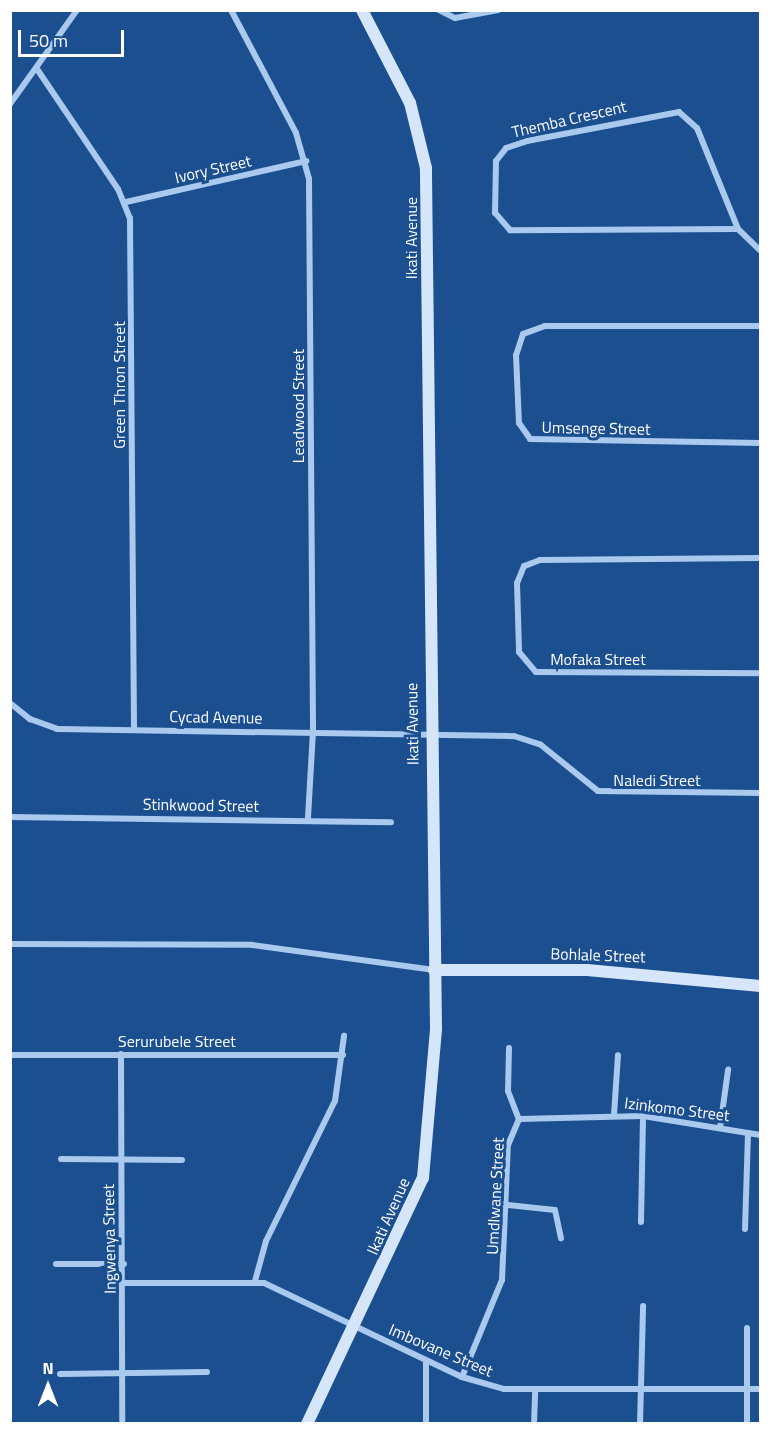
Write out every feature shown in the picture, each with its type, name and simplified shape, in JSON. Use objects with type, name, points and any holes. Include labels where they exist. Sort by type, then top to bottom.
[{"type":"street","points":[[10,104],[77,10]]},
{"type":"street","name":"Leadwood Street","points":[[231,10],[306,161],[313,731],[308,819]]},
{"type":"street","name":"Ikati Avenue","points":[[307,1424],[355,1327],[423,1178],[435,1040],[428,734],[426,168],[410,103],[362,10]]},
{"type":"street","points":[[439,10],[455,18],[498,10]]},
{"type":"street","name":"Green Thron Street","points":[[37,69],[126,202],[132,236],[134,729]]},
{"type":"street","name":"Themba Crescent","points":[[738,229],[510,230],[495,213],[496,161],[506,148],[527,141],[679,112],[697,128],[738,229],[760,250]]},
{"type":"street","name":"Ivory Street","points":[[126,202],[306,161]]},
{"type":"street","name":"Umsenge Street","points":[[760,326],[545,326],[523,333],[516,354],[519,423],[530,440],[760,443]]},
{"type":"street","name":"Mofaka Street","points":[[760,558],[540,560],[524,566],[517,584],[519,652],[536,672],[760,673]]},
{"type":"street","name":"Cycad Avenue","points":[[10,703],[50,727],[428,734]]},
{"type":"street","name":"Naledi Street","points":[[428,734],[529,739],[587,785],[610,794],[760,793]]},
{"type":"street","name":"Stinkwood Street","points":[[10,817],[308,819],[391,822]]},
{"type":"street","points":[[10,944],[252,945],[434,970]]},
{"type":"street","name":"Bohlale Street","points":[[434,970],[587,970],[760,986]]},
{"type":"street","points":[[255,1281],[266,1241],[335,1101],[344,1036]]},
{"type":"street","name":"Umdlwane Street","points":[[462,1377],[502,1280],[508,1205],[508,1145],[519,1119],[508,1091],[509,1048]]},
{"type":"street","name":"Ingwenya Street","points":[[121,1054],[124,1264],[122,1424]]},
{"type":"street","name":"Serurubele Street","points":[[10,1055],[343,1055]]},
{"type":"street","points":[[614,1115],[618,1055]]},
{"type":"street","points":[[720,1128],[728,1070]]},
{"type":"street","points":[[641,1222],[643,1116]]},
{"type":"street","name":"Izinkomo Street","points":[[519,1119],[643,1116],[760,1136]]},
{"type":"street","points":[[746,1229],[748,1133]]},
{"type":"street","points":[[61,1160],[182,1160]]},
{"type":"street","points":[[508,1205],[555,1209],[561,1238]]},
{"type":"street","points":[[56,1264],[124,1264]]},
{"type":"street","name":"Imbovane Street","points":[[124,1283],[255,1281],[462,1377],[495,1388],[535,1390],[760,1389]]},
{"type":"street","points":[[640,1424],[643,1306]]},
{"type":"street","points":[[747,1328],[747,1424]]},
{"type":"street","points":[[426,1360],[426,1424]]},
{"type":"street","points":[[60,1374],[207,1372]]},
{"type":"street","points":[[534,1424],[535,1390]]}]
